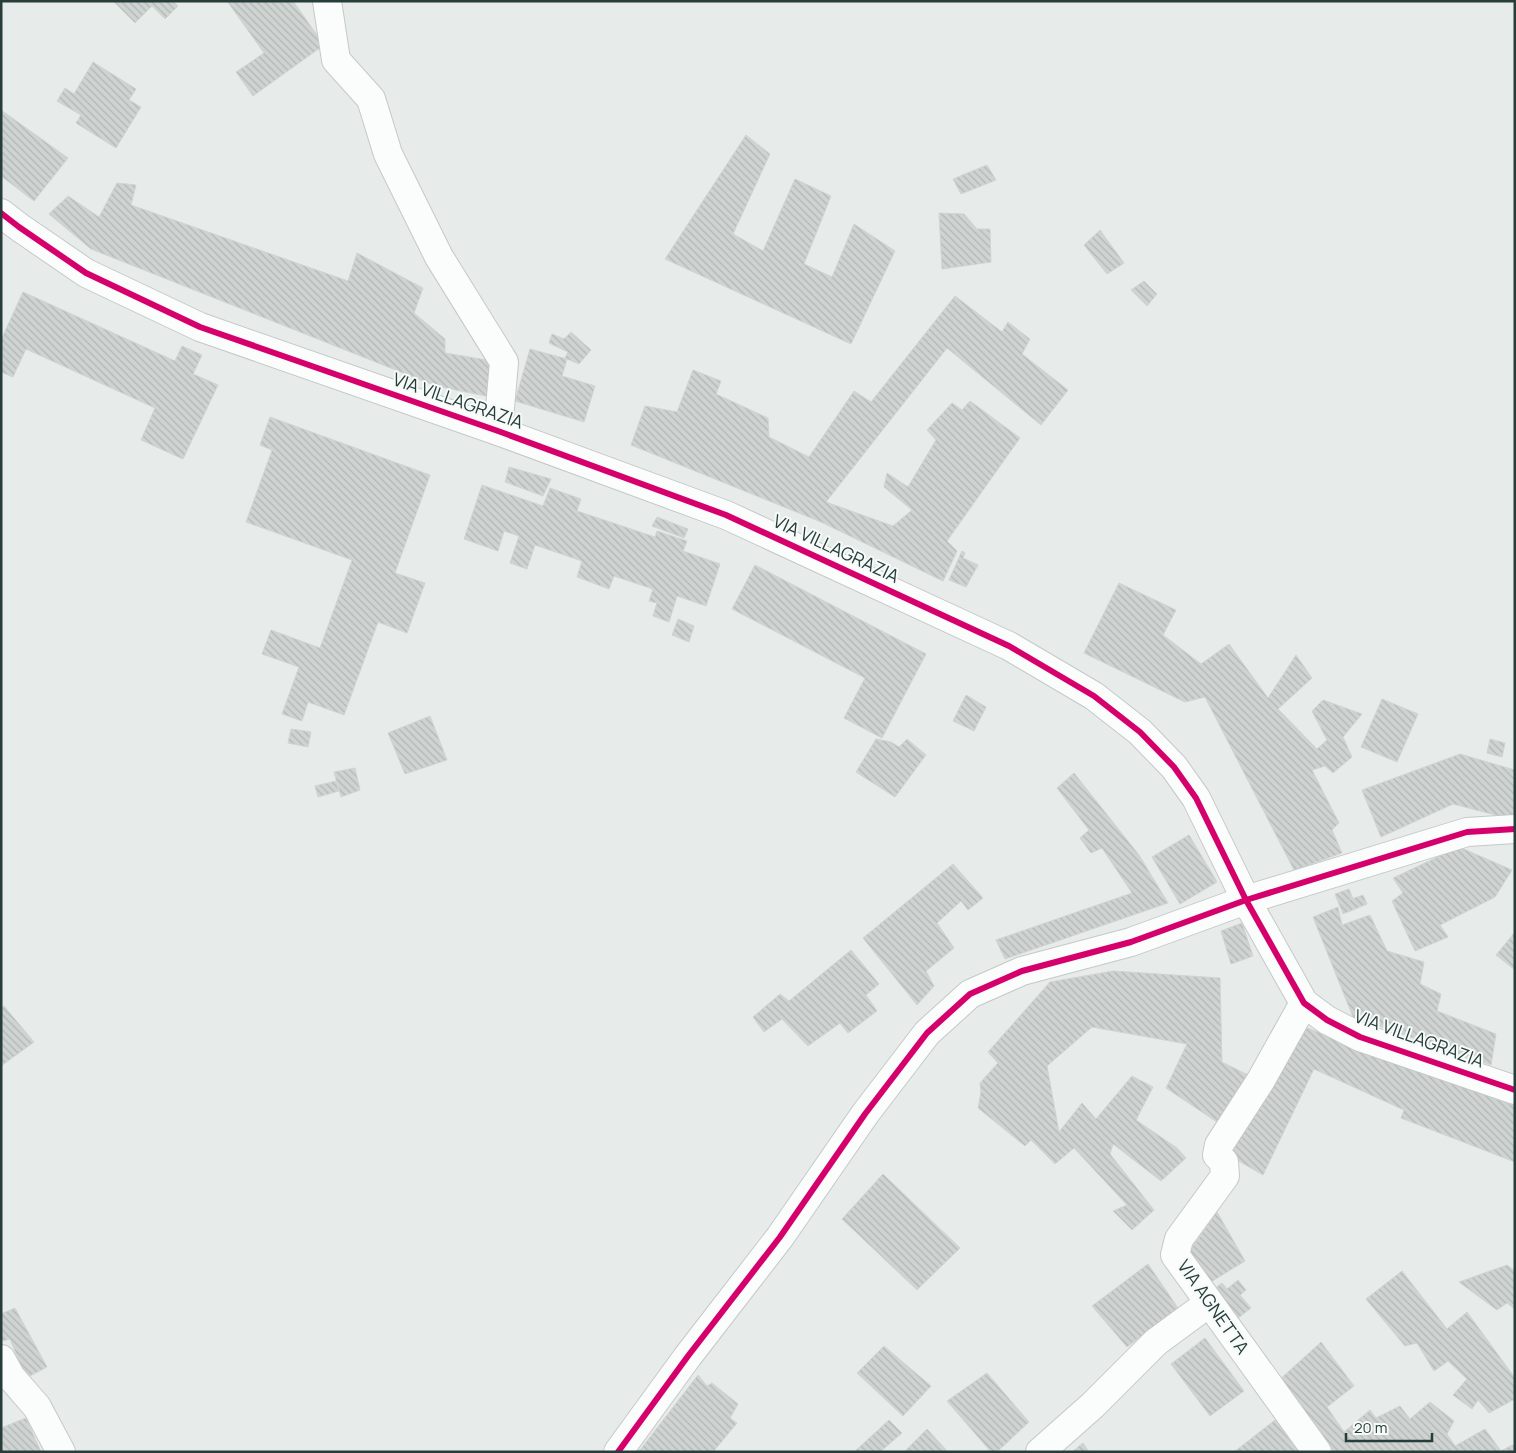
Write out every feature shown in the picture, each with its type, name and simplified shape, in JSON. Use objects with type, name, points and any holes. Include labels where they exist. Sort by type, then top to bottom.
[{"type":"street","points":[[326,1],[336,60],[371,99],[388,154],[439,257],[504,362],[498,431]]},
{"type":"street","name":"VIA VILLAGRAZIA","points":[[1,213],[18,227],[86,273],[200,327],[498,431],[726,515],[1009,646],[1094,696],[1140,732],[1174,768],[1196,798],[1246,900],[1304,1003],[1327,1020],[1360,1037],[1515,1090]]},
{"type":"street","points":[[618,1452],[688,1356],[780,1237],[865,1114],[927,1033],[970,994],[1022,971],[1130,942],[1246,900],[1467,832],[1515,829]]},
{"type":"street","name":"VIA AGNETTA","points":[[1304,1003],[1261,1080],[1219,1145],[1218,1155],[1224,1162],[1225,1176],[1178,1239],[1176,1255],[1317,1452]]},
{"type":"street","points":[[1040,1452],[1093,1405],[1156,1342],[1209,1303]]},
{"type":"street","points":[[1,1359],[11,1377],[37,1407],[61,1452]]},
{"type":"building","points":[[113,1],[173,1],[178,6],[165,19],[152,6],[135,23]]},
{"type":"building","points":[[227,1],[293,1],[324,45],[253,96],[236,72],[264,53]]},
{"type":"building","points":[[93,62],[136,89],[129,100],[141,107],[116,148],[76,123],[81,115],[57,101],[65,88],[74,94]]},
{"type":"building","points":[[1,110],[68,158],[34,201],[1,176]]},
{"type":"building","points":[[746,135],[770,154],[733,234],[763,251],[795,179],[831,196],[804,264],[832,277],[854,224],[895,251],[851,344],[665,259]]},
{"type":"building","points":[[987,165],[996,180],[961,194],[953,179]]},
{"type":"building","points":[[117,183],[136,185],[131,205],[348,281],[357,253],[423,288],[414,313],[445,339],[445,353],[498,362],[496,398],[436,386],[91,249],[49,214],[68,196],[99,217]]},
{"type":"building","points":[[939,213],[964,214],[977,229],[990,229],[991,262],[942,269]]},
{"type":"building","points":[[1100,230],[1124,263],[1107,274],[1084,245]]},
{"type":"building","points":[[1144,281],[1157,294],[1147,306],[1131,290]]},
{"type":"building","points":[[23,292],[175,361],[182,346],[202,355],[193,374],[218,385],[183,459],[141,440],[155,408],[26,349],[13,377],[1,372],[1,340]]},
{"type":"building","points":[[955,296],[1002,332],[1008,322],[1030,339],[1022,354],[1068,390],[1041,425],[947,348],[826,502],[893,526],[912,510],[884,487],[887,473],[908,487],[936,440],[927,430],[952,403],[962,410],[970,401],[1020,438],[947,541],[957,551],[943,581],[821,522],[631,445],[645,406],[677,412],[693,370],[721,381],[716,394],[768,418],[769,437],[809,457],[854,391],[871,402]]},
{"type":"building","points":[[571,332],[591,350],[579,364],[565,358],[568,352],[549,343],[552,334],[564,339]]},
{"type":"building","points":[[530,349],[567,359],[562,376],[595,386],[584,422],[515,401]]},
{"type":"building","points":[[270,417],[430,475],[395,573],[425,583],[407,633],[378,622],[344,715],[308,702],[302,721],[282,714],[299,667],[262,654],[271,630],[320,648],[352,560],[246,522],[272,450],[260,445]]},
{"type":"building","points":[[509,467],[551,479],[543,496],[505,482]]},
{"type":"building","points":[[482,485],[543,506],[550,488],[581,499],[577,511],[655,537],[657,531],[687,541],[683,551],[720,564],[706,606],[677,596],[669,622],[653,616],[657,603],[649,601],[653,589],[614,576],[609,589],[577,577],[582,561],[535,545],[527,569],[510,563],[519,536],[504,531],[498,551],[464,539]]},
{"type":"building","points":[[657,517],[688,529],[684,538],[652,526]]},
{"type":"building","points":[[962,551],[965,553],[963,558],[978,565],[966,587],[949,580]]},
{"type":"building","points":[[755,565],[926,654],[882,738],[844,718],[865,678],[732,609]]},
{"type":"building","points":[[1119,583],[1176,610],[1163,635],[1201,664],[1229,644],[1268,698],[1296,655],[1312,678],[1278,709],[1317,749],[1327,740],[1312,711],[1323,700],[1362,714],[1343,737],[1352,757],[1333,773],[1325,766],[1312,770],[1339,823],[1332,830],[1342,853],[1294,870],[1205,697],[1185,702],[1084,653]]},
{"type":"building","points":[[678,619],[694,626],[689,642],[672,635]]},
{"type":"building","points":[[966,695],[986,707],[974,731],[953,721]]},
{"type":"building","points":[[1382,699],[1418,714],[1397,762],[1361,747]]},
{"type":"building","points":[[430,716],[447,760],[405,774],[388,733]]},
{"type":"building","points":[[291,729],[311,732],[308,747],[288,743]]},
{"type":"building","points":[[876,739],[891,742],[899,747],[907,739],[926,755],[895,797],[856,772]]},
{"type":"building","points":[[1490,739],[1505,743],[1502,757],[1487,753]]},
{"type":"building","points":[[1460,754],[1515,770],[1515,820],[1453,804],[1381,837],[1362,790]]},
{"type":"building","points":[[355,768],[360,790],[341,797],[334,772]]},
{"type":"building","points":[[1074,773],[1139,855],[1168,903],[1005,959],[996,940],[1132,893],[1102,848],[1091,853],[1080,838],[1089,830],[1057,788]]},
{"type":"building","points":[[336,781],[339,791],[318,797],[315,786]]},
{"type":"building","points":[[1189,835],[1217,882],[1180,904],[1152,857]]},
{"type":"building","points":[[1459,847],[1512,870],[1495,897],[1440,925],[1448,937],[1415,951],[1392,901],[1403,893],[1393,878]]},
{"type":"building","points":[[953,864],[983,898],[968,910],[961,901],[937,923],[954,948],[926,971],[934,986],[917,1005],[863,938]]},
{"type":"building","points":[[1349,889],[1353,899],[1349,900],[1353,910],[1343,914],[1335,894]]},
{"type":"building","points":[[1363,895],[1367,904],[1353,910],[1349,900]]},
{"type":"building","points":[[1338,907],[1342,925],[1370,915],[1387,951],[1424,962],[1420,984],[1441,994],[1437,1011],[1496,1034],[1491,1065],[1353,1017],[1313,917]]},
{"type":"building","points":[[1242,923],[1253,956],[1231,964],[1221,931]]},
{"type":"building","points":[[1515,932],[1515,970],[1496,955]]},
{"type":"building","points":[[851,950],[879,984],[866,995],[877,1011],[848,1033],[840,1023],[808,1046],[782,1019],[764,1032],[753,1017],[780,994],[789,1001]]},
{"type":"building","points":[[1113,971],[1220,978],[1222,1062],[1256,1079],[1226,1128],[1166,1088],[1187,1044],[1092,1027],[1047,1066],[1059,1132],[1082,1103],[1096,1119],[1132,1076],[1153,1087],[1136,1120],[1177,1148],[1186,1158],[1161,1181],[1113,1144],[1110,1154],[1154,1210],[1132,1230],[1113,1211],[1127,1205],[1074,1148],[1055,1164],[1031,1140],[1025,1146],[978,1108],[981,1092],[980,1083],[998,1063],[988,1052],[1050,982]]},
{"type":"building","points":[[4,1006],[34,1042],[1,1066],[1,1008]]},
{"type":"building","points":[[1302,1026],[1515,1106],[1515,1162],[1401,1118],[1404,1110],[1314,1069],[1263,1175],[1230,1156]]},
{"type":"building","points":[[883,1174],[960,1248],[917,1290],[842,1219]]},
{"type":"building","points":[[1217,1212],[1245,1261],[1206,1285],[1188,1253]]},
{"type":"building","points":[[1148,1264],[1178,1308],[1127,1347],[1092,1306]]},
{"type":"building","points":[[1507,1265],[1515,1271],[1515,1309],[1507,1303],[1497,1310],[1459,1282]]},
{"type":"building","points":[[1402,1271],[1447,1329],[1467,1312],[1515,1378],[1515,1402],[1513,1400],[1489,1413],[1478,1400],[1472,1409],[1453,1395],[1467,1379],[1448,1361],[1434,1371],[1417,1343],[1405,1346],[1366,1299]]},
{"type":"building","points":[[1238,1280],[1246,1290],[1240,1295],[1251,1308],[1237,1319],[1213,1290],[1222,1283],[1227,1289]]},
{"type":"building","points":[[15,1308],[47,1367],[26,1378],[10,1339],[1,1340],[1,1314]]},
{"type":"building","points":[[1205,1338],[1244,1391],[1210,1416],[1171,1364]]},
{"type":"building","points":[[1321,1342],[1354,1386],[1327,1407],[1344,1432],[1370,1410],[1376,1418],[1400,1406],[1410,1419],[1430,1402],[1454,1421],[1447,1434],[1455,1446],[1485,1429],[1501,1451],[1512,1445],[1515,1446],[1515,1452],[1334,1452],[1277,1382]]},
{"type":"building","points":[[884,1346],[931,1386],[903,1416],[857,1373]]},
{"type":"building","points":[[987,1373],[1029,1422],[997,1452],[991,1452],[947,1401]]},
{"type":"building","points":[[698,1375],[707,1386],[712,1383],[738,1404],[730,1418],[737,1423],[713,1452],[630,1452],[631,1450],[640,1450]]},
{"type":"building","points":[[26,1418],[41,1452],[1,1452],[1,1428]]},
{"type":"building","points":[[889,1420],[902,1433],[880,1452],[854,1452]]},
{"type":"building","points":[[1275,1420],[1299,1452],[1234,1452]]},
{"type":"building","points":[[927,1429],[948,1452],[904,1452]]},
{"type":"building","points":[[1083,1443],[1089,1452],[1072,1452]]},
{"type":"cycle path","points":[[1,213],[86,273],[200,327],[498,431],[726,515],[1009,646],[1094,696],[1140,732],[1174,767],[1196,798],[1246,900],[1304,1003],[1327,1020],[1360,1037],[1515,1090]]},
{"type":"cycle path","points":[[618,1452],[688,1356],[780,1237],[865,1114],[927,1033],[970,994],[1022,971],[1131,942],[1246,900],[1467,832],[1515,829]]}]
